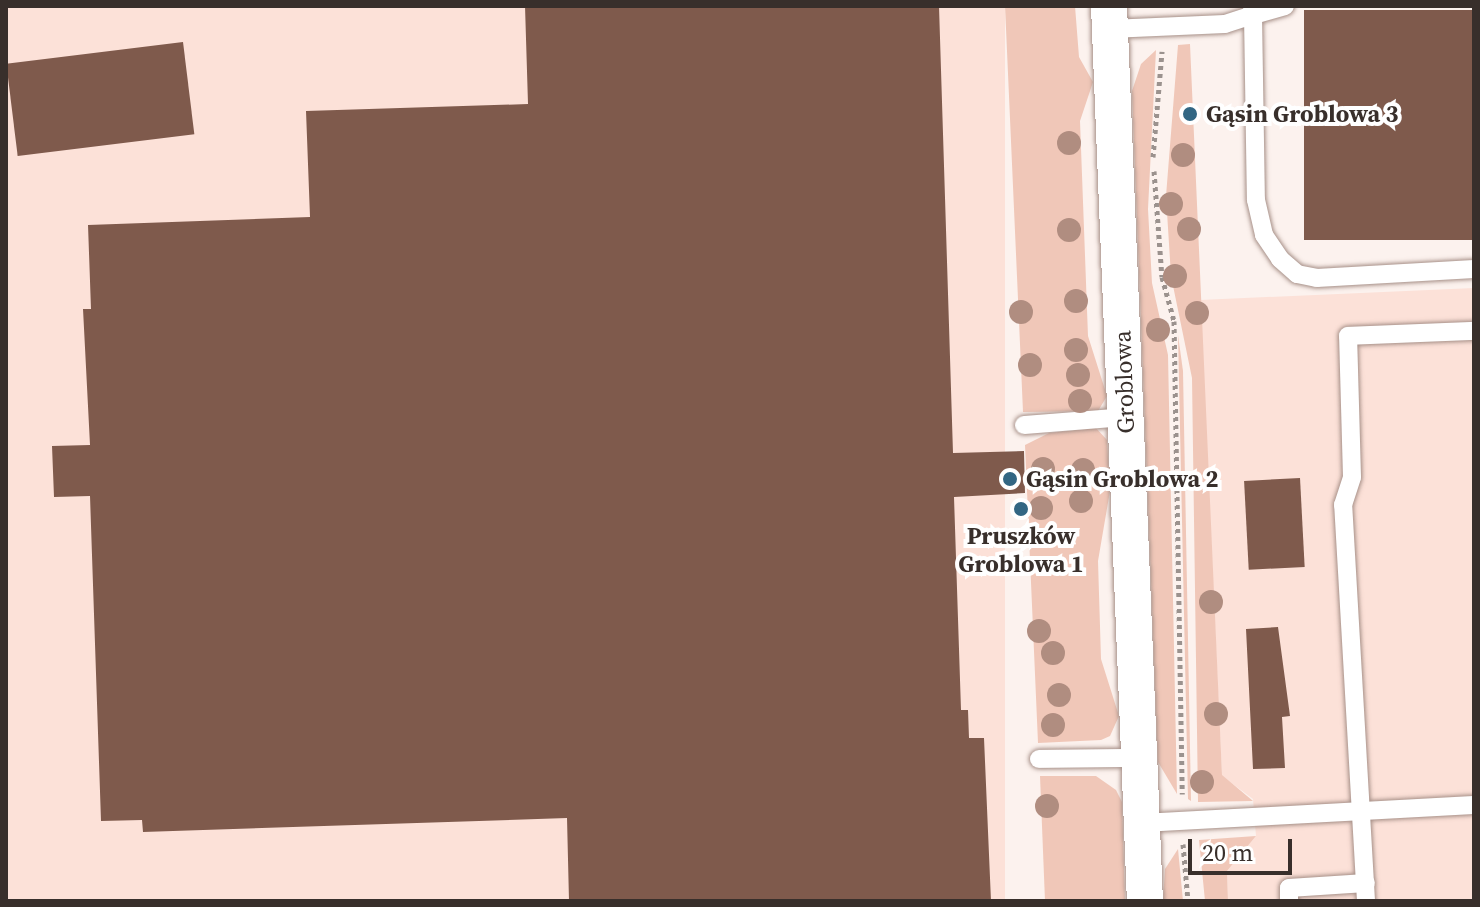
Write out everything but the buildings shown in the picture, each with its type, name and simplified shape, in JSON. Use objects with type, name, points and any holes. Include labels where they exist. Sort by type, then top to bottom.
[{"type":"street","name":"Groblowa","points":[[1109,18],[1145,901]]},
{"type":"lane","points":[[1109,18],[1225,24],[1252,11],[1285,6]]},
{"type":"lane","points":[[1252,11],[1256,200],[1264,235],[1280,259],[1297,274],[1317,278],[1474,269]]},
{"type":"lane","points":[[1289,901],[1289,888],[1366,892],[1343,505],[1352,477],[1348,336],[1474,331]]},
{"type":"lane","points":[[1024,425],[1125,417]]},
{"type":"lane","points":[[1039,759],[1139,758]]},
{"type":"lane","points":[[1142,823],[1474,805]]},
{"type":"path","points":[[1162,47],[1153,166],[1161,268],[1174,321],[1182,797]]},
{"type":"path","points":[[1183,845],[1188,901]]},
{"type":"shaded area","points":[[6,6],[1005,6],[1005,901],[6,901]]},
{"type":"shaded area","points":[[1005,6],[1075,6],[1079,57],[1093,82],[1080,121],[1088,336],[1107,396],[1098,411],[1023,412]]},
{"type":"shaded area","points":[[1190,44],[1222,775],[1253,801],[1198,802],[1192,378],[1171,276],[1166,196],[1178,45]]},
{"type":"shaded area","points":[[1156,50],[1148,209],[1152,283],[1168,355],[1177,794],[1158,762],[1132,91],[1141,64]]},
{"type":"shaded area","points":[[1474,288],[1474,901],[1228,901],[1227,871],[1256,836],[1253,799],[1222,776],[1200,300]]},
{"type":"shaded area","points":[[1178,335],[1183,371],[1191,801],[1188,799]]},
{"type":"shaded area","points":[[1096,428],[1107,440],[1110,491],[1098,561],[1101,659],[1119,716],[1110,736],[1101,740],[1038,743],[1025,445],[1049,433]]},
{"type":"shaded area","points":[[1040,776],[1096,776],[1116,790],[1122,802],[1125,901],[1045,901]]},
{"type":"shaded area","points":[[1256,836],[1227,871],[1228,901],[1205,901],[1199,840]]},
{"type":"shaded area","points":[[1178,849],[1183,901],[1163,901],[1165,869]]},
{"type":"place","name":"Gąsin Groblowa 3","points":[[1190,114]]},
{"type":"place","name":"Gąsin Groblowa 2","points":[[1010,479]]},
{"type":"place","name":"Pruszków Groblowa 1","points":[[1021,509]]}]
